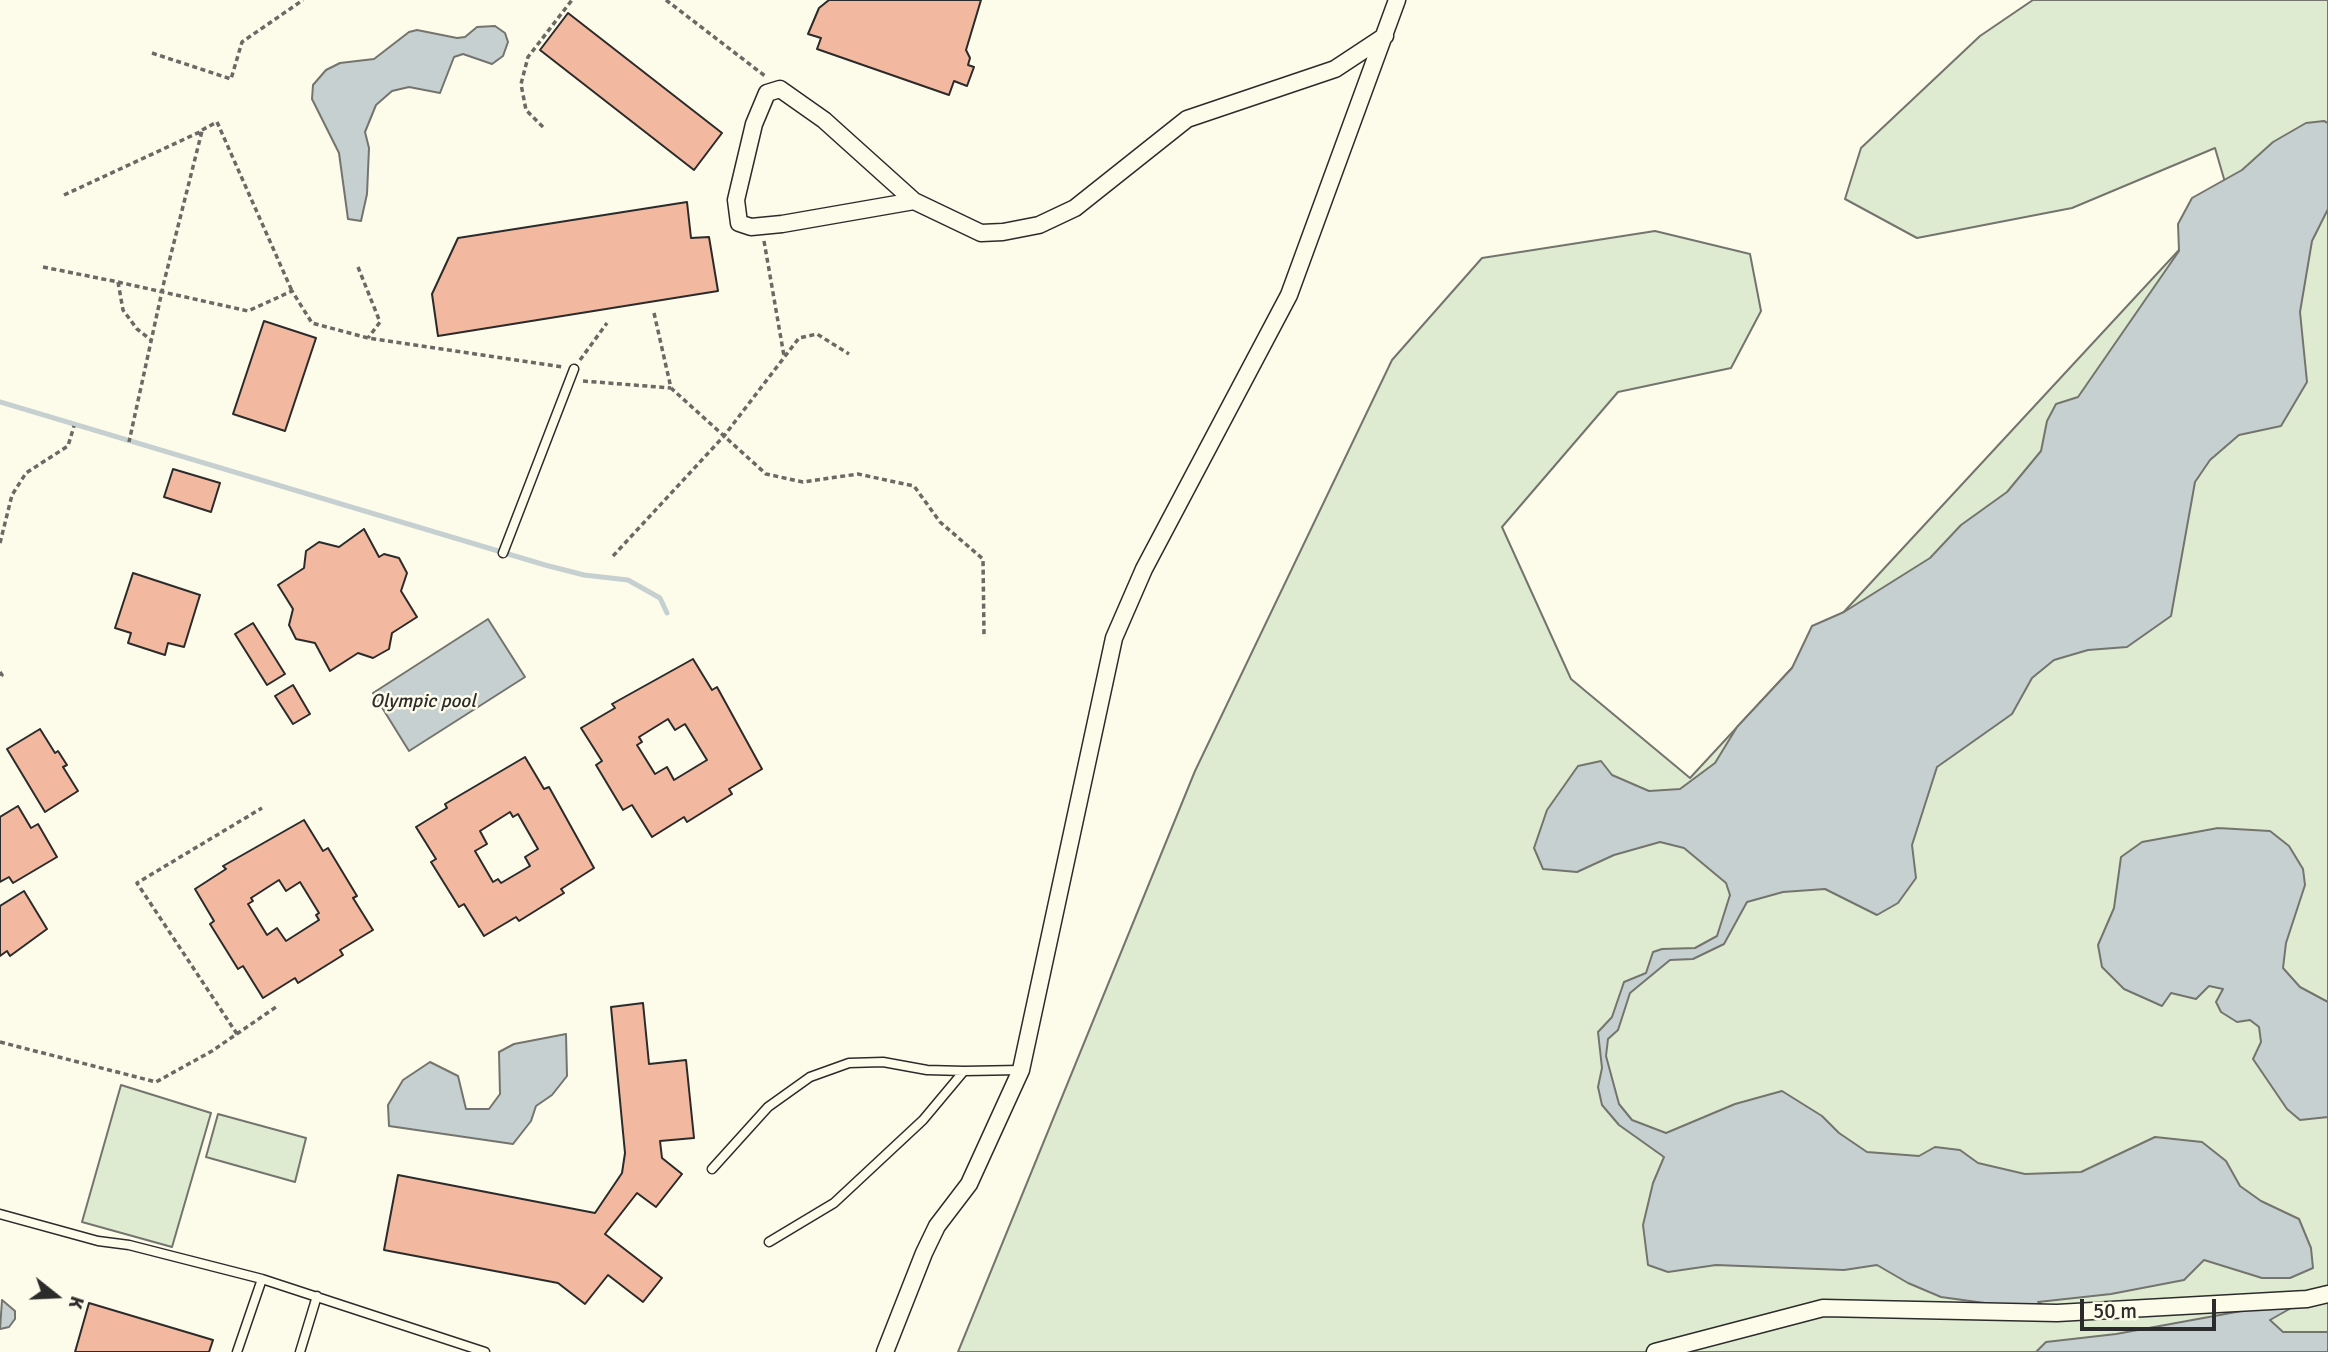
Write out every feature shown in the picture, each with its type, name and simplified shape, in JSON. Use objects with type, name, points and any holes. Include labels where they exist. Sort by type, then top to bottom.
[{"type":"street","points":[[885,1352],[924,1252],[937,1226],[969,1184],[1021,1070],[1114,638],[1144,569],[1289,295],[1397,0]]},
{"type":"street","points":[[914,201],[761,226],[739,223],[736,200],[754,124],[767,93],[780,89],[824,120],[914,201],[981,233],[1039,225],[1076,208],[1187,119],[1335,69],[1385,36]]},
{"type":"street","points":[[1655,1352],[1823,1308],[2057,1313],[2307,1299],[2328,1294]]},
{"type":"lane","points":[[503,552],[574,369]]},
{"type":"lane","points":[[712,1169],[768,1107],[810,1077],[849,1063],[883,1062],[927,1070],[1021,1070]]},
{"type":"lane","points":[[769,1242],[844,1194],[923,1120],[964,1071]]},
{"type":"lane","points":[[0,1213],[98,1241],[130,1245],[262,1279],[485,1352]]},
{"type":"lane","points":[[237,1352],[262,1279]]},
{"type":"lane","points":[[300,1352],[317,1296]]},
{"type":"path","points":[[152,53],[231,79],[242,43],[303,0]]},
{"type":"path","points":[[543,127],[526,110],[520,83],[528,57],[572,0]]},
{"type":"path","points":[[666,0],[780,89]]},
{"type":"path","points":[[64,195],[217,122],[292,291],[313,323],[368,338],[574,369],[583,381],[671,388]]},
{"type":"path","points":[[129,442],[162,291],[202,131]]},
{"type":"path","points":[[761,226],[784,356]]},
{"type":"path","points":[[43,267],[248,311],[292,291]]},
{"type":"path","points":[[358,267],[380,322],[368,338]]},
{"type":"path","points":[[118,282],[123,310],[136,329],[151,340]]},
{"type":"path","points":[[654,313],[671,388],[766,474],[803,482],[858,474],[914,486],[940,522],[983,559],[984,635]]},
{"type":"path","points":[[574,369],[607,323]]},
{"type":"path","points":[[612,556],[724,436],[799,338],[817,334],[849,354]]},
{"type":"path","points":[[0,543],[12,495],[26,474],[68,446],[74,426]]},
{"type":"path","points":[[0,672],[0,679]]},
{"type":"path","points":[[237,1034],[137,883],[262,808]]},
{"type":"path","points":[[0,1042],[156,1082],[237,1034],[275,1007]]},
{"type":"green space","points":[[2033,0],[2328,0],[2328,1352],[958,1352],[1195,771],[1392,360],[1482,258],[1655,231],[1750,254],[1761,311],[1731,368],[1618,392],[1502,527],[1571,679],[1690,778],[2229,196],[2215,148],[2072,208],[1917,238],[1845,199],[1861,148],[1980,36]]},
{"type":"green space","points":[[121,1085],[211,1113],[172,1247],[82,1222]]},
{"type":"green space","points":[[218,1114],[306,1138],[295,1182],[206,1157]]},
{"type":"water","points":[[495,26],[505,33],[508,42],[503,56],[492,64],[463,54],[454,57],[440,93],[409,87],[392,91],[376,105],[365,132],[369,148],[367,194],[361,221],[348,219],[339,153],[312,99],[313,85],[326,70],[340,63],[374,59],[409,32],[417,30],[457,38],[465,37],[477,27]]},
{"type":"water","points":[[2306,123],[2328,123],[2328,209],[2312,241],[2300,312],[2307,382],[2281,426],[2239,435],[2210,460],[2195,482],[2171,616],[2127,647],[2088,650],[2054,660],[2032,678],[2012,714],[1937,767],[1912,845],[1916,878],[1898,903],[1877,915],[1825,889],[1783,892],[1747,902],[1724,944],[1693,959],[1670,960],[1630,993],[1618,1030],[1608,1039],[1606,1056],[1619,1104],[1632,1120],[1666,1133],[1735,1104],[1782,1091],[1822,1116],[1839,1133],[1867,1152],[1919,1156],[1935,1147],[1960,1150],[1978,1163],[2025,1174],[2081,1172],[2155,1137],[2202,1142],[2226,1161],[2240,1186],[2261,1201],[2299,1219],[2311,1248],[2313,1268],[2290,1278],[2262,1278],[2204,1260],[2184,1280],[2111,1294],[2038,1302],[2057,1313],[1941,1297],[1908,1283],[1877,1265],[1844,1270],[1716,1265],[1668,1272],[1648,1265],[1643,1225],[1653,1183],[1664,1157],[1619,1125],[1602,1105],[1598,1087],[1602,1068],[1598,1032],[1612,1017],[1624,982],[1646,973],[1653,952],[1662,949],[1695,948],[1717,936],[1730,895],[1726,883],[1684,848],[1660,842],[1614,855],[1577,872],[1543,869],[1534,848],[1547,810],[1578,766],[1601,761],[1612,775],[1649,791],[1680,789],[1715,763],[1737,727],[1792,668],[1812,626],[1844,612],[1930,558],[1961,525],[2007,492],[2041,451],[2047,421],[2056,404],[2078,397],[2179,251],[2178,224],[2192,198],[2242,170],[2273,142]]},
{"type":"water","name":"Olympic pool","points":[[488,619],[525,677],[409,751],[373,693]]},
{"type":"water","points":[[2218,828],[2270,831],[2289,846],[2303,869],[2305,885],[2286,943],[2283,968],[2300,987],[2328,1002],[2328,1117],[2300,1120],[2287,1109],[2253,1059],[2261,1042],[2259,1027],[2250,1020],[2237,1022],[2221,1012],[2216,1002],[2223,989],[2209,986],[2196,999],[2171,993],[2162,1006],[2124,989],[2102,967],[2098,945],[2114,908],[2121,857],[2142,842]]},
{"type":"water","points":[[566,1034],[567,1076],[552,1095],[536,1106],[531,1121],[513,1144],[389,1126],[388,1105],[403,1080],[430,1062],[458,1076],[466,1109],[489,1109],[500,1094],[499,1052],[514,1044]]},
{"type":"water","points":[[2307,1299],[2270,1320],[2283,1332],[2328,1332],[2328,1352],[2036,1352],[2046,1342],[2116,1334]]},
{"type":"water","points":[[2,1300],[15,1311],[15,1319],[9,1327],[0,1329]]},
{"type":"building","points":[[829,0],[981,0],[966,50],[970,58],[968,65],[974,67],[967,86],[954,81],[949,95],[817,49],[821,38],[808,34],[819,8]]},
{"type":"building","points":[[568,13],[722,133],[694,170],[540,50]]},
{"type":"building","points":[[687,202],[691,238],[709,237],[718,291],[438,336],[432,294],[458,238]]},
{"type":"building","points":[[264,321],[316,338],[285,431],[233,414]]},
{"type":"building","points":[[173,469],[220,483],[211,512],[164,497]]},
{"type":"building","points":[[364,529],[379,557],[384,554],[399,558],[407,573],[401,591],[417,617],[392,633],[389,649],[373,658],[358,653],[330,671],[315,643],[296,639],[289,625],[293,609],[278,585],[304,568],[306,551],[319,542],[339,547]]},
{"type":"building","points":[[133,573],[200,595],[184,647],[168,643],[165,655],[128,643],[131,633],[115,628]]},
{"type":"building","points":[[253,623],[285,674],[267,685],[235,634]]},
{"type":"building","points":[[693,659],[712,690],[717,687],[762,769],[729,789],[732,794],[687,822],[684,817],[652,837],[632,805],[623,810],[596,765],[602,761],[581,728],[615,708],[612,704]],"holes":[[[668,719],[675,730],[685,724],[707,760],[674,780],[667,767],[655,774],[637,745],[642,742],[639,737]]]},
{"type":"building","points":[[293,685],[310,714],[293,724],[275,696]]},
{"type":"building","points":[[40,729],[55,753],[58,751],[67,765],[63,767],[78,791],[45,812],[7,749]]},
{"type":"building","points":[[525,757],[544,789],[549,787],[594,868],[561,889],[564,893],[519,921],[516,917],[484,936],[464,904],[459,907],[431,862],[436,859],[416,827],[447,808],[445,804]],"holes":[[[510,812],[513,817],[518,814],[538,849],[525,857],[530,866],[501,883],[498,879],[493,882],[475,851],[487,844],[480,831]]]},
{"type":"building","points":[[18,806],[31,828],[38,824],[57,857],[13,883],[9,877],[0,882],[0,817]]},
{"type":"building","points":[[304,820],[323,851],[328,848],[357,896],[353,898],[373,930],[340,950],[343,955],[298,983],[295,978],[263,998],[243,966],[238,969],[210,924],[214,921],[195,889],[226,869],[223,866]],"holes":[[[279,880],[286,891],[300,882],[319,913],[316,915],[319,920],[286,941],[277,928],[267,935],[248,904],[253,901],[251,898]]]},
{"type":"building","points":[[24,891],[47,929],[10,956],[7,951],[0,956],[0,906]]},
{"type":"building","points":[[643,1003],[649,1064],[686,1060],[694,1138],[660,1141],[662,1158],[682,1174],[656,1207],[637,1193],[605,1234],[662,1278],[643,1302],[608,1275],[585,1304],[558,1283],[384,1250],[398,1175],[595,1213],[622,1173],[625,1153],[611,1007]]},
{"type":"building","points":[[89,1303],[213,1340],[209,1352],[75,1352]]},
{"type":"waterway","points":[[0,402],[545,565],[584,575],[628,580],[660,598],[667,613]]}]
